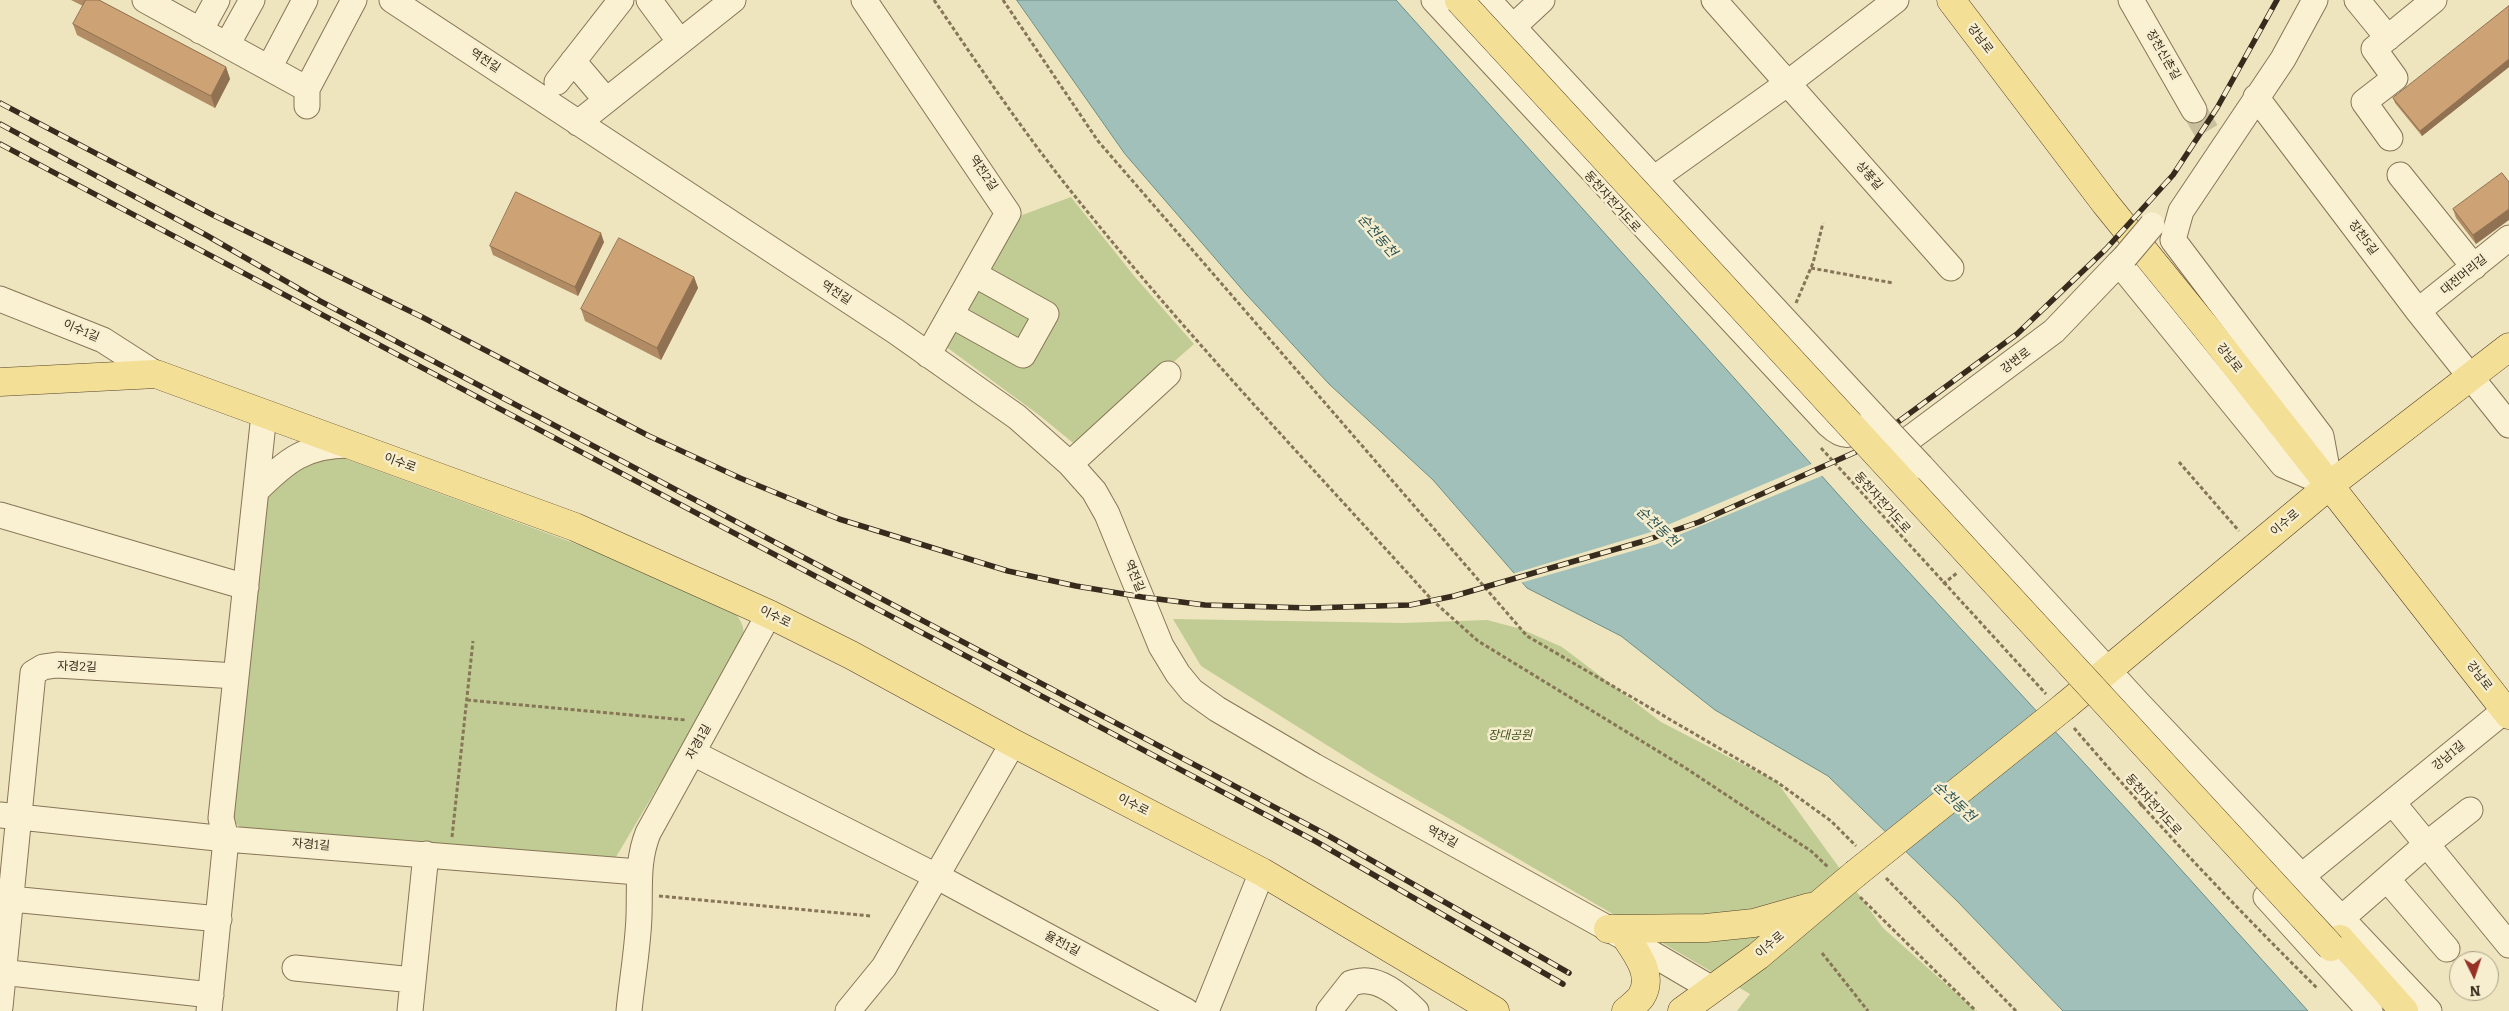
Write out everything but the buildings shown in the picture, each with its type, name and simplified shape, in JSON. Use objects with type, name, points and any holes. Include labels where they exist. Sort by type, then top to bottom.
[{"type":"main road","points":[[1459,0],[2338,935],[2388,1011]]},
{"type":"main road","points":[[1472,0],[2124,708],[2233,820],[2338,935],[2404,1011]]},
{"type":"main road","name":"강남로","points":[[1951,0],[2104,202],[2508,710]]},
{"type":"main road","name":"이수로","points":[[1682,1011],[1758,956],[1818,905],[1852,868],[2067,705],[2330,486],[2509,347]]},
{"type":"main road","name":"이수로","points":[[0,382],[156,374],[575,526],[769,614],[1262,872],[1494,1011]]},
{"type":"main road","points":[[1617,934],[1754,923],[1818,905]]},
{"type":"main road","points":[[1617,934],[1643,963],[1646,980],[1641,997],[1626,1011]]},
{"type":"street","points":[[200,31],[217,0]]},
{"type":"street","points":[[227,45],[252,0]]},
{"type":"street","points":[[268,68],[305,0]]},
{"type":"street","points":[[158,3],[200,31],[268,68],[307,98],[354,0]]},
{"type":"street","name":"역전길","points":[[392,0],[928,355],[1016,417],[1070,464],[1094,491],[1107,514],[1162,646],[1178,674],[1192,691],[1218,709],[1314,766],[1712,988]]},
{"type":"street","points":[[557,82],[621,0]]},
{"type":"street","points":[[649,0],[680,42]]},
{"type":"street","points":[[578,123],[733,0]]},
{"type":"street","name":"역전2길","points":[[864,0],[1008,213],[928,355]]},
{"type":"street","points":[[1434,0],[1840,435],[1850,435],[1870,424],[1873,415]]},
{"type":"street","points":[[1488,0],[1901,444],[2109,671],[2302,876],[2338,935],[2429,1011]]},
{"type":"street","points":[[1478,47],[1514,26],[1542,0]]},
{"type":"street","name":"상풍길","points":[[1714,0],[1951,268]]},
{"type":"street","points":[[1622,202],[1788,83],[1896,0]]},
{"type":"street","name":"장천신촌길","points":[[2131,0],[2194,110]]},
{"type":"street","points":[[2315,0],[2282,59],[2256,97],[2216,147],[2181,211],[2173,240],[2321,436],[2330,486]]},
{"type":"street","points":[[2358,0],[2388,38]]},
{"type":"street","points":[[2390,138],[2364,102],[2395,78],[2374,49],[2434,0]]},
{"type":"street","points":[[573,61],[606,100]]},
{"type":"street","name":"장천5길","points":[[2256,97],[2418,311],[2509,425]]},
{"type":"street","points":[[2400,174],[2474,267]]},
{"type":"street","name":"강변로","points":[[1901,444],[2054,331],[2122,260],[2173,202],[2181,211]]},
{"type":"street","name":"대전머리길","points":[[2418,311],[2509,238]]},
{"type":"street","points":[[2122,260],[2283,465],[2330,486]]},
{"type":"street","points":[[951,316],[1023,355],[1046,314],[974,274]]},
{"type":"street","name":"이수1길","points":[[0,299],[103,340],[156,374]]},
{"type":"street","points":[[1070,464],[1168,374]]},
{"type":"street","points":[[2,972],[210,1003],[226,839],[221,818],[264,414]]},
{"type":"street","points":[[256,490],[293,457],[309,450],[333,445],[350,445]]},
{"type":"street","points":[[1921,466],[1912,466],[1890,483],[1965,567],[2067,705],[2166,785],[2370,1011]]},
{"type":"street","points":[[0,515],[246,587]]},
{"type":"street","name":"자경1길","points":[[629,1011],[639,917],[638,883],[641,850],[648,833],[769,614]]},
{"type":"street","name":"자경2길","points":[[9,816],[33,673],[44,667],[58,665],[236,676]]},
{"type":"street","name":"강남1길","points":[[2302,876],[2508,710]]},
{"type":"street","points":[[848,1011],[884,968],[938,877],[1013,743]]},
{"type":"street","name":"율전1길","points":[[693,753],[938,877],[1186,1011]]},
{"type":"street","points":[[2393,803],[2428,843],[2509,945]]},
{"type":"street","points":[[2338,935],[2387,879],[2470,810]]},
{"type":"street","points":[[0,1007],[9,816],[226,839]]},
{"type":"street","name":"자경1길","points":[[226,839],[438,855],[638,883]]},
{"type":"street","points":[[410,1011],[413,980],[438,855]]},
{"type":"street","points":[[1206,1011],[1262,872]]},
{"type":"street","points":[[2387,879],[2447,949]]},
{"type":"street","points":[[5,898],[219,919]]},
{"type":"street","points":[[295,968],[413,980]]},
{"type":"street","points":[[1329,1011],[1351,983],[1368,981],[1405,1000],[1416,1011]]},
{"type":"path","points":[[934,0],[975,60],[1072,193],[1131,264],[1432,600],[1478,641],[1684,767],[1811,851],[1852,868]]},
{"type":"path","points":[[1003,0],[1098,141],[1527,636],[1777,782],[1831,821],[1852,868],[1976,1011]]},
{"type":"path","points":[[1786,321],[1794,308],[1811,268],[1823,223]]},
{"type":"path","points":[[1811,268],[1893,283]]},
{"type":"path","name":"동천자전거도로","points":[[1818,444],[1943,584],[2067,705],[2140,806],[2320,991]]},
{"type":"path","points":[[2179,462],[2254,549]]},
{"type":"path","points":[[1943,584],[1965,567]]},
{"type":"path","points":[[438,855],[467,700],[473,641]]},
{"type":"path","points":[[467,700],[709,724]]},
{"type":"path","points":[[2140,806],[2166,785]]},
{"type":"path","points":[[1885,877],[2016,1011]]},
{"type":"path","points":[[638,883],[871,916]]},
{"type":"path","points":[[1822,953],[1868,1011]]},
{"type":"green space","points":[[1071,197],[1135,277],[1194,344],[1078,447],[1039,415],[945,346],[1014,218]]},
{"type":"green space","points":[[327,452],[620,560],[736,614],[744,631],[740,649],[616,857],[242,829],[233,821],[266,492]]},
{"type":"green space","name":"장대공원","points":[[1173,619],[1403,623],[1487,620],[1521,629],[1562,647],[1661,722],[1777,782],[1883,928],[1976,1011],[1737,1011],[1750,994],[1376,776],[1201,666]]},
{"type":"water","name":"순천동천","points":[[1017,0],[1396,0],[1862,521],[2141,825],[2308,1011],[2063,1011],[1958,902],[1828,776],[1715,710],[1621,636],[1527,588],[1433,480],[1329,384],[1246,294],[1125,154]]},
{"type":"pier","points":[[1814,463],[1824,475],[1657,544],[1520,583],[1512,574],[1651,532]]},
{"type":"tunnel","points":[[2194,110],[2213,142]]},
{"type":"railway","points":[[0,103],[213,215],[422,317],[649,436],[740,478],[839,519],[1008,571],[1076,586],[1142,597],[1205,605],[1310,608],[1410,605],[1454,596],[1644,541],[1699,522],[1860,450],[2017,334],[2106,249],[2173,175],[2217,108],[2277,0]]},
{"type":"railway","points":[[0,124],[206,235],[320,301],[1327,835],[1569,973]]},
{"type":"railway","points":[[0,144],[1315,841],[1563,984]]}]
